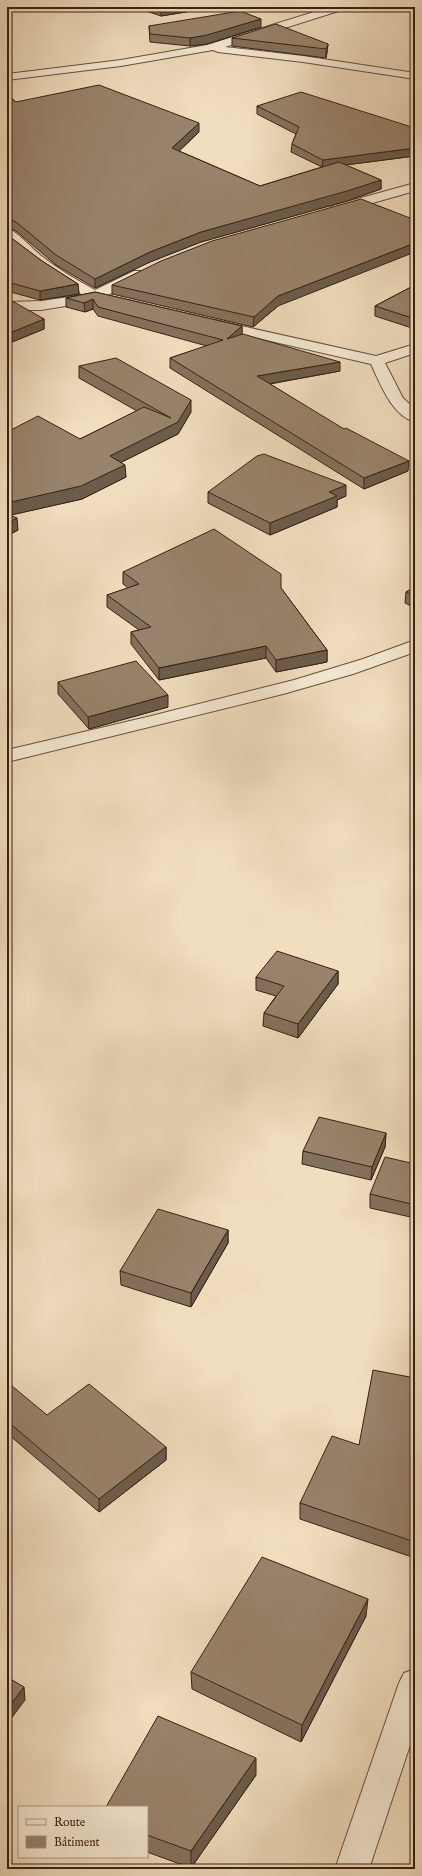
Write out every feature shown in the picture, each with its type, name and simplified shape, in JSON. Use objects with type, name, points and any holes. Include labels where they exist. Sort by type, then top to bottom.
[{"type":"street","points":[[7,77],[121,63],[209,48],[341,7]]},
{"type":"street","points":[[209,48],[303,59],[415,76]]},
{"type":"street","points":[[322,213],[415,187]]},
{"type":"street","points":[[7,232],[15,241],[38,260],[68,281],[95,296],[117,301]]},
{"type":"street","points":[[7,306],[34,307],[66,304],[95,296],[149,269]]},
{"type":"street","points":[[199,321],[377,360],[415,348]]},
{"type":"street","points":[[377,360],[396,400],[415,417]]},
{"type":"street","points":[[7,756],[118,731],[281,689],[395,654],[415,646]]},
{"type":"street","points":[[352,1869],[415,1683]]},
{"type":"building","points":[[155,7],[173,7],[161,9]]},
{"type":"building","points":[[240,11],[261,19],[207,35],[190,38],[150,34],[149,26]]},
{"type":"building","points":[[276,24],[328,44],[326,49],[232,38]]},
{"type":"building","points":[[99,85],[199,123],[172,148],[260,186],[339,162],[381,180],[201,232],[150,252],[95,279],[56,255],[16,222],[7,218],[7,95],[16,102]]},
{"type":"building","points":[[301,92],[415,128],[415,148],[323,160],[292,144],[299,127],[257,106]]},
{"type":"building","points":[[361,199],[415,220],[415,243],[278,296],[254,317],[112,285],[161,261],[212,241]]},
{"type":"building","points":[[7,233],[42,261],[78,284],[40,291],[7,282]]},
{"type":"building","points":[[415,285],[415,319],[375,306]]},
{"type":"building","points":[[95,292],[242,326],[227,339],[243,334],[340,362],[257,376],[344,429],[346,428],[409,461],[364,478],[170,358],[223,340],[98,307],[93,299],[84,303],[66,298]]},
{"type":"building","points":[[7,301],[14,302],[44,319],[12,332],[7,331]]},
{"type":"building","points":[[116,358],[191,400],[178,422],[110,456],[125,465],[81,486],[7,503],[7,432],[38,416],[80,439],[144,407],[171,418],[79,366]]},
{"type":"building","points":[[264,454],[346,485],[329,492],[337,496],[270,523],[208,492],[257,456]]},
{"type":"building","points":[[7,514],[17,518],[7,523]]},
{"type":"building","points":[[214,529],[281,574],[281,588],[327,650],[276,660],[266,646],[159,668],[131,632],[151,627],[107,595],[139,584],[123,572]]},
{"type":"building","points":[[415,587],[415,596],[406,592]]},
{"type":"building","points":[[136,661],[168,695],[88,717],[58,682]]},
{"type":"building","points":[[277,951],[338,971],[298,1024],[264,1013],[284,986],[256,977]]},
{"type":"building","points":[[319,1117],[386,1133],[372,1167],[303,1151]]},
{"type":"building","points":[[385,1157],[415,1164],[415,1205],[370,1194]]},
{"type":"building","points":[[158,1209],[228,1230],[191,1293],[120,1271]]},
{"type":"building","points":[[373,1370],[415,1378],[415,1542],[300,1503],[332,1436],[359,1445]]},
{"type":"building","points":[[89,1384],[166,1447],[99,1499],[7,1421],[7,1390],[12,1386],[47,1415]]},
{"type":"building","points":[[262,1557],[368,1599],[302,1725],[191,1672]]},
{"type":"building","points":[[7,1677],[24,1687],[7,1709]]},
{"type":"building","points":[[158,1716],[256,1758],[191,1851],[148,1835],[148,1806],[107,1806]]}]
